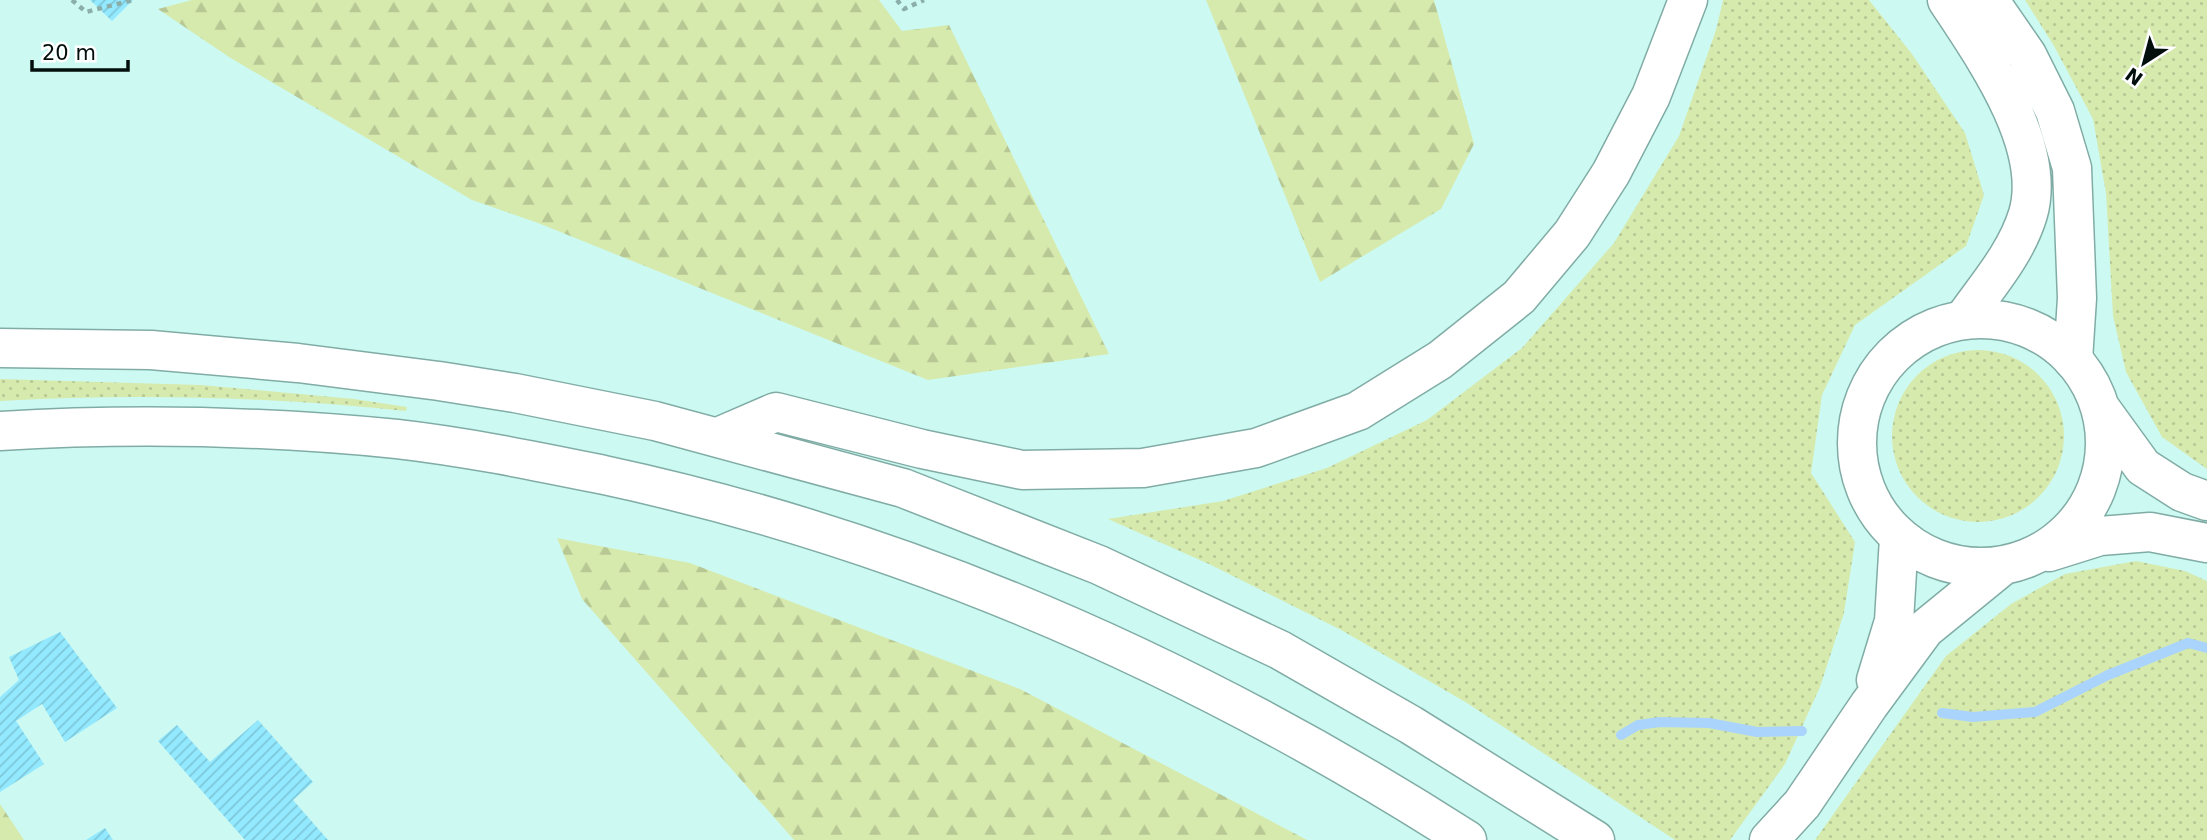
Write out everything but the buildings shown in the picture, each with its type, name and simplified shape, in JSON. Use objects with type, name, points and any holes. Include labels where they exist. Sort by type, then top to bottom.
[{"type":"main road","points":[[718,437],[776,412],[922,449],[1022,470],[1143,468],[1256,449],[1358,411],[1440,360],[1519,297],[1573,234],[1611,173],[1651,96],[1688,0]]},
{"type":"main road","points":[[1947,0],[1995,74],[2015,118],[2032,168],[2028,213],[2011,254],[1964,319]]},
{"type":"main road","points":[[1989,0],[2027,55],[2055,111],[2073,168],[2077,298],[2073,359]]},
{"type":"main road","points":[[2207,501],[2182,492],[2143,467],[2101,408],[2090,383],[2073,359],[2042,334],[2004,320],[1964,319],[1924,331],[1891,355],[1868,388],[1856,428],[1858,469],[1873,507],[1899,538],[1930,558],[1965,568],[2017,562],[2100,536],[2150,532],[2207,543]]},
{"type":"main road","points":[[0,348],[150,351],[311,365],[516,393],[718,437],[903,488],[1099,565],[1280,650],[1411,724],[1595,840]]},
{"type":"main road","points":[[1769,840],[1802,804],[1924,629],[2017,562],[2063,538],[2087,511],[2101,479],[2106,443],[2101,408]]},
{"type":"main road","points":[[0,431],[126,426],[264,429],[398,440],[524,458],[671,490],[751,511],[942,573],[1027,607],[1126,652],[1267,722],[1467,840]]},
{"type":"main road","points":[[1869,705],[1894,621],[1899,538]]},
{"type":"path","points":[[72,0],[86,12],[133,0]]},
{"type":"path","points":[[897,0],[904,9],[924,0]]},
{"type":"green space","points":[[192,0],[879,0],[902,31],[949,25],[1109,354],[928,380],[538,223],[472,200],[229,57],[158,9]]},
{"type":"green space","points":[[1206,0],[1434,0],[1474,144],[1441,209],[1320,282]]},
{"type":"green space","points":[[1723,0],[1869,0],[1912,54],[1965,133],[1984,195],[1966,246],[1855,325],[1822,395],[1811,473],[1855,542],[1844,613],[1820,687],[1785,764],[1730,840],[1675,840],[1467,703],[1343,631],[1211,565],[1108,519],[1223,501],[1327,468],[1427,420],[1522,348],[1614,243],[1679,136],[1716,30]]},
{"type":"green space","points":[[2025,0],[2207,0],[2207,469],[2162,437],[2126,372],[2113,316],[2106,193],[2093,119],[2054,46]]},
{"type":"green space","points":[[1978,350],[2011,357],[2039,375],[2057,403],[2064,436],[2057,469],[2039,497],[2011,515],[1978,522],[1945,515],[1917,497],[1899,469],[1892,436],[1899,403],[1917,375],[1945,357]]},
{"type":"green space","points":[[0,379],[201,385],[354,399],[407,407],[406,411],[304,402],[153,397],[0,401]]},
{"type":"green space","points":[[557,538],[690,563],[1020,689],[1307,840],[794,840],[582,599]]},
{"type":"green space","points":[[2136,561],[2185,571],[2207,581],[2207,840],[1815,840],[1946,656],[2011,604],[2065,574]]},
{"type":"green space","points":[[0,804],[24,840],[0,840]]},
{"type":"waterway","points":[[1942,713],[1973,717],[2035,712],[2108,675],[2188,643],[2207,648]]},
{"type":"waterway","points":[[1621,735],[1638,725],[1660,722],[1709,723],[1757,732],[1802,731]]}]
